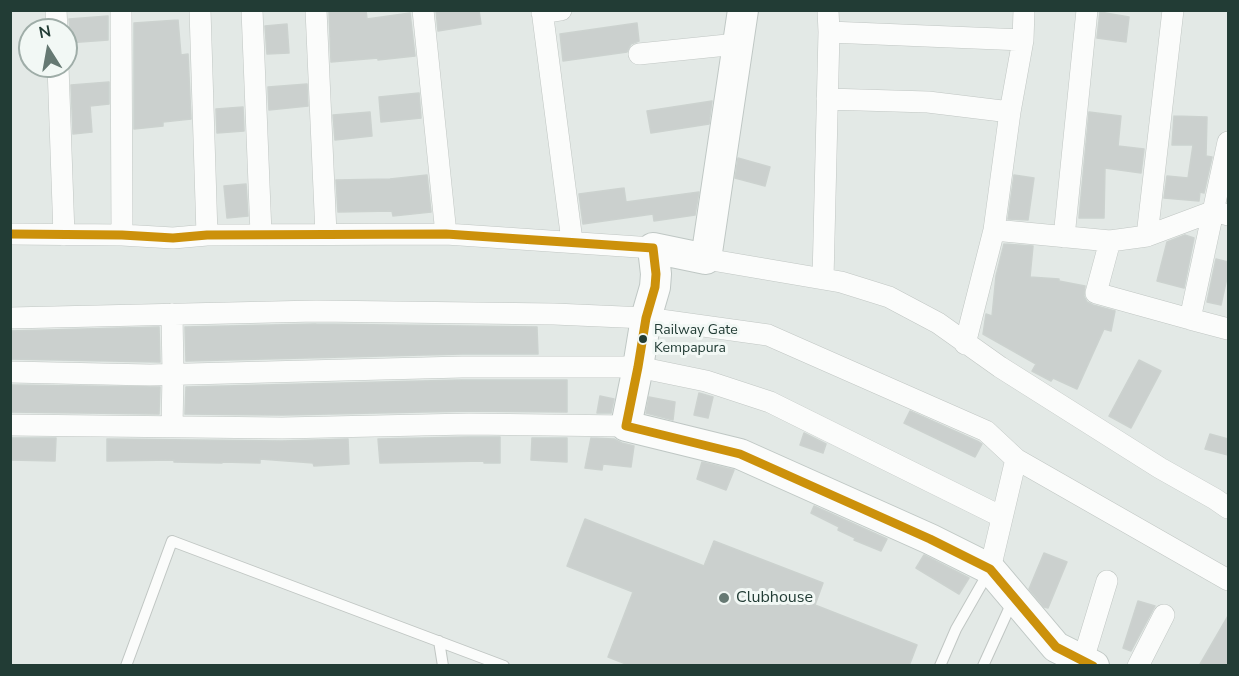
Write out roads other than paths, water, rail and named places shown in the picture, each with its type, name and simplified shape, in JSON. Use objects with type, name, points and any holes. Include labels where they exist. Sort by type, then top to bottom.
[{"type":"street","points":[[121,10],[122,235]]},
{"type":"street","points":[[200,10],[207,235]]},
{"type":"street","points":[[252,10],[261,234]]},
{"type":"street","points":[[316,10],[326,234]]},
{"type":"street","points":[[423,10],[446,234]]},
{"type":"street","points":[[705,259],[743,10]]},
{"type":"street","points":[[823,279],[828,10]]},
{"type":"street","points":[[965,344],[994,230],[1010,112],[1023,40],[1024,10]]},
{"type":"street","points":[[1064,237],[1087,10]]},
{"type":"street","points":[[1148,237],[1173,10]]},
{"type":"street","points":[[548,11],[572,241]]},
{"type":"street","points":[[829,32],[1023,40]]},
{"type":"street","points":[[639,54],[737,44]]},
{"type":"street","points":[[58,78],[64,235]]},
{"type":"street","points":[[827,99],[928,102],[1010,112]]},
{"type":"street","points":[[1190,318],[1221,213],[1228,142]]},
{"type":"street","points":[[994,230],[1110,241],[1148,237],[1221,213]]},
{"type":"street","points":[[10,234],[173,238],[261,234],[446,234],[572,241],[653,248],[841,282],[889,297],[938,323],[965,344],[1038,392],[1228,508]]},
{"type":"street","points":[[1110,241],[1096,293],[1228,329]]},
{"type":"street","points":[[626,426],[646,318],[655,287],[653,248]]},
{"type":"street","points":[[10,318],[316,311],[542,314],[646,318],[768,335],[986,432],[1016,459],[1228,580]]},
{"type":"street","points":[[172,314],[172,427]]},
{"type":"street","points":[[10,372],[150,375],[462,367],[638,367],[706,381],[770,402],[1002,517]]},
{"type":"street","points":[[10,425],[282,428],[469,424],[626,426],[740,454],[930,539],[990,569],[1056,647],[1088,663],[1107,581]]},
{"type":"street","points":[[990,569],[1016,459]]},
{"type":"street","points":[[1138,666],[1164,615]]},
{"type":"lane","points":[[126,666],[172,541],[504,666]]},
{"type":"lane","points":[[940,666],[956,629],[990,569]]},
{"type":"lane","points":[[983,666],[1014,597]]},
{"type":"lane","points":[[439,641],[443,666]]},
{"type":"place","name":"Railway Gate Kempapura","points":[[643,339]]},
{"type":"place","name":"Clubhouse","points":[[724,598]]}]
